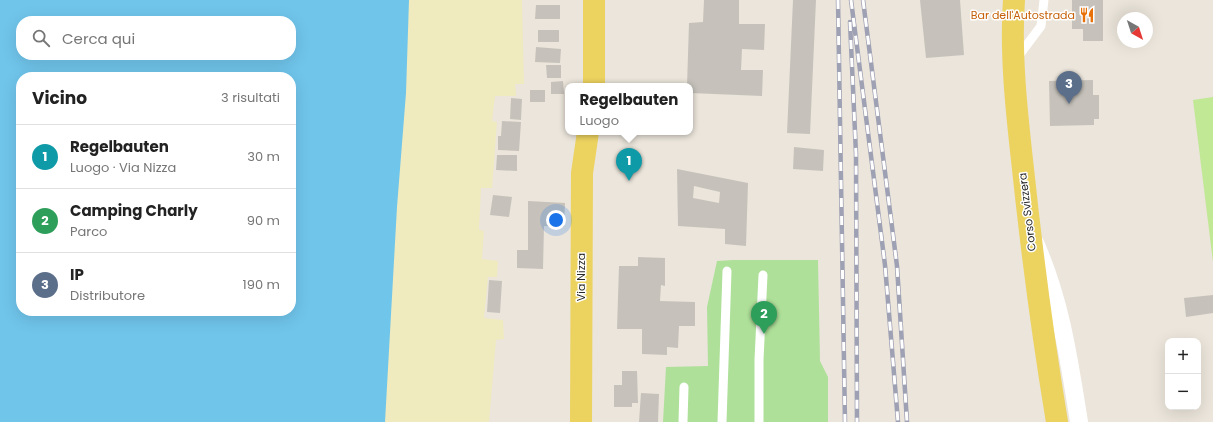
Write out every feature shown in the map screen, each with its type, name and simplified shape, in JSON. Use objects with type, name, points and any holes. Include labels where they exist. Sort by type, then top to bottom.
[{"type":"main road","points":[[594,0],[594,83]]},
{"type":"main road","name":"Corso Svizzera","points":[[1014,0],[1011,34],[1015,61],[1018,126],[1029,230],[1057,422]]},
{"type":"main road","name":"Via Nizza","points":[[581,422],[582,173],[588,135]]},
{"type":"street","points":[[1003,0],[1011,34]]},
{"type":"street","points":[[1029,230],[1048,272],[1063,327],[1079,422]]},
{"type":"lane","points":[[1015,61],[1041,26],[1044,0]]},
{"type":"lane","points":[[722,422],[727,271]]},
{"type":"lane","points":[[759,422],[759,360],[763,275]]},
{"type":"lane","points":[[683,422],[684,387]]},
{"type":"green space","points":[[1213,97],[1213,262],[1193,100]]},
{"type":"green space","points":[[818,260],[820,361],[828,377],[828,422],[663,422],[666,367],[708,366],[707,307],[717,261]]},
{"type":"sand","points":[[398,0],[522,0],[524,84],[515,84],[516,96],[495,96],[492,121],[497,122],[492,188],[481,188],[479,230],[484,231],[482,259],[498,261],[497,277],[488,277],[484,318],[503,320],[504,339],[496,340],[489,422],[372,422]]},
{"type":"water","points":[[0,0],[409,0],[406,93],[397,207],[385,422],[0,422]]},
{"type":"building","points":[[704,0],[739,0],[739,24],[765,24],[764,50],[742,49],[741,70],[763,70],[762,96],[693,93],[693,83],[687,83],[689,23],[703,22]]},
{"type":"building","points":[[793,0],[816,0],[810,134],[787,133]]},
{"type":"building","points":[[920,0],[960,0],[964,55],[926,58]]},
{"type":"building","name":"Bar dell'Autostrada","points":[[1072,0],[1103,0],[1103,41],[1083,41],[1083,29],[1072,29]]},
{"type":"building","points":[[536,5],[560,5],[560,19],[535,19]]},
{"type":"building","points":[[538,30],[559,30],[559,42],[538,42]]},
{"type":"building","points":[[536,47],[561,49],[560,63],[535,62]]},
{"type":"building","points":[[546,65],[561,65],[561,78],[547,78]]},
{"type":"building","points":[[1093,80],[1093,95],[1099,95],[1099,119],[1094,119],[1094,125],[1050,126],[1049,81]]},
{"type":"building","points":[[563,81],[564,94],[551,94],[551,82]]},
{"type":"building","points":[[530,90],[545,90],[545,102],[530,102]]},
{"type":"building","points":[[511,98],[522,99],[521,120],[510,119]]},
{"type":"building","points":[[502,121],[521,122],[519,151],[498,150],[498,136],[501,136]]},
{"type":"building","points":[[794,147],[824,150],[823,171],[793,169]]},
{"type":"building","points":[[497,155],[517,155],[517,171],[496,170]]},
{"type":"building","points":[[677,169],[748,183],[746,246],[725,244],[725,229],[678,226]],"holes":[[[694,186],[720,192],[719,203],[693,198]]]},
{"type":"building","points":[[493,195],[512,197],[509,217],[490,215]]},
{"type":"building","points":[[528,201],[565,203],[564,227],[544,226],[543,269],[517,268],[517,250],[528,250]]},
{"type":"building","points":[[638,257],[665,258],[665,286],[661,285],[660,301],[695,302],[695,326],[679,326],[678,348],[667,347],[667,355],[642,354],[642,329],[617,329],[619,266],[638,266]]},
{"type":"building","points":[[489,280],[502,281],[500,313],[487,312]]},
{"type":"building","points":[[1213,295],[1213,313],[1186,317],[1184,298]]},
{"type":"building","points":[[622,371],[637,371],[638,403],[632,403],[632,407],[614,407],[614,385],[622,385]]},
{"type":"building","points":[[641,393],[659,394],[658,422],[639,422]]},
{"type":"railway","points":[[838,0],[845,422]]},
{"type":"railway","points":[[851,0],[885,265],[898,422]]},
{"type":"railway","points":[[863,0],[897,266],[907,422]]},
{"type":"railway","points":[[850,22],[856,154],[857,422]]},
{"type":"place","name":"Bar dell'Autostrada","points":[[1087,15]]},
{"type":"place","name":"IP","points":[[1069,104]]},
{"type":"place","name":"Regelbauten","points":[[629,181]]},
{"type":"place","name":"Camping Charly","points":[[764,334]]}]
